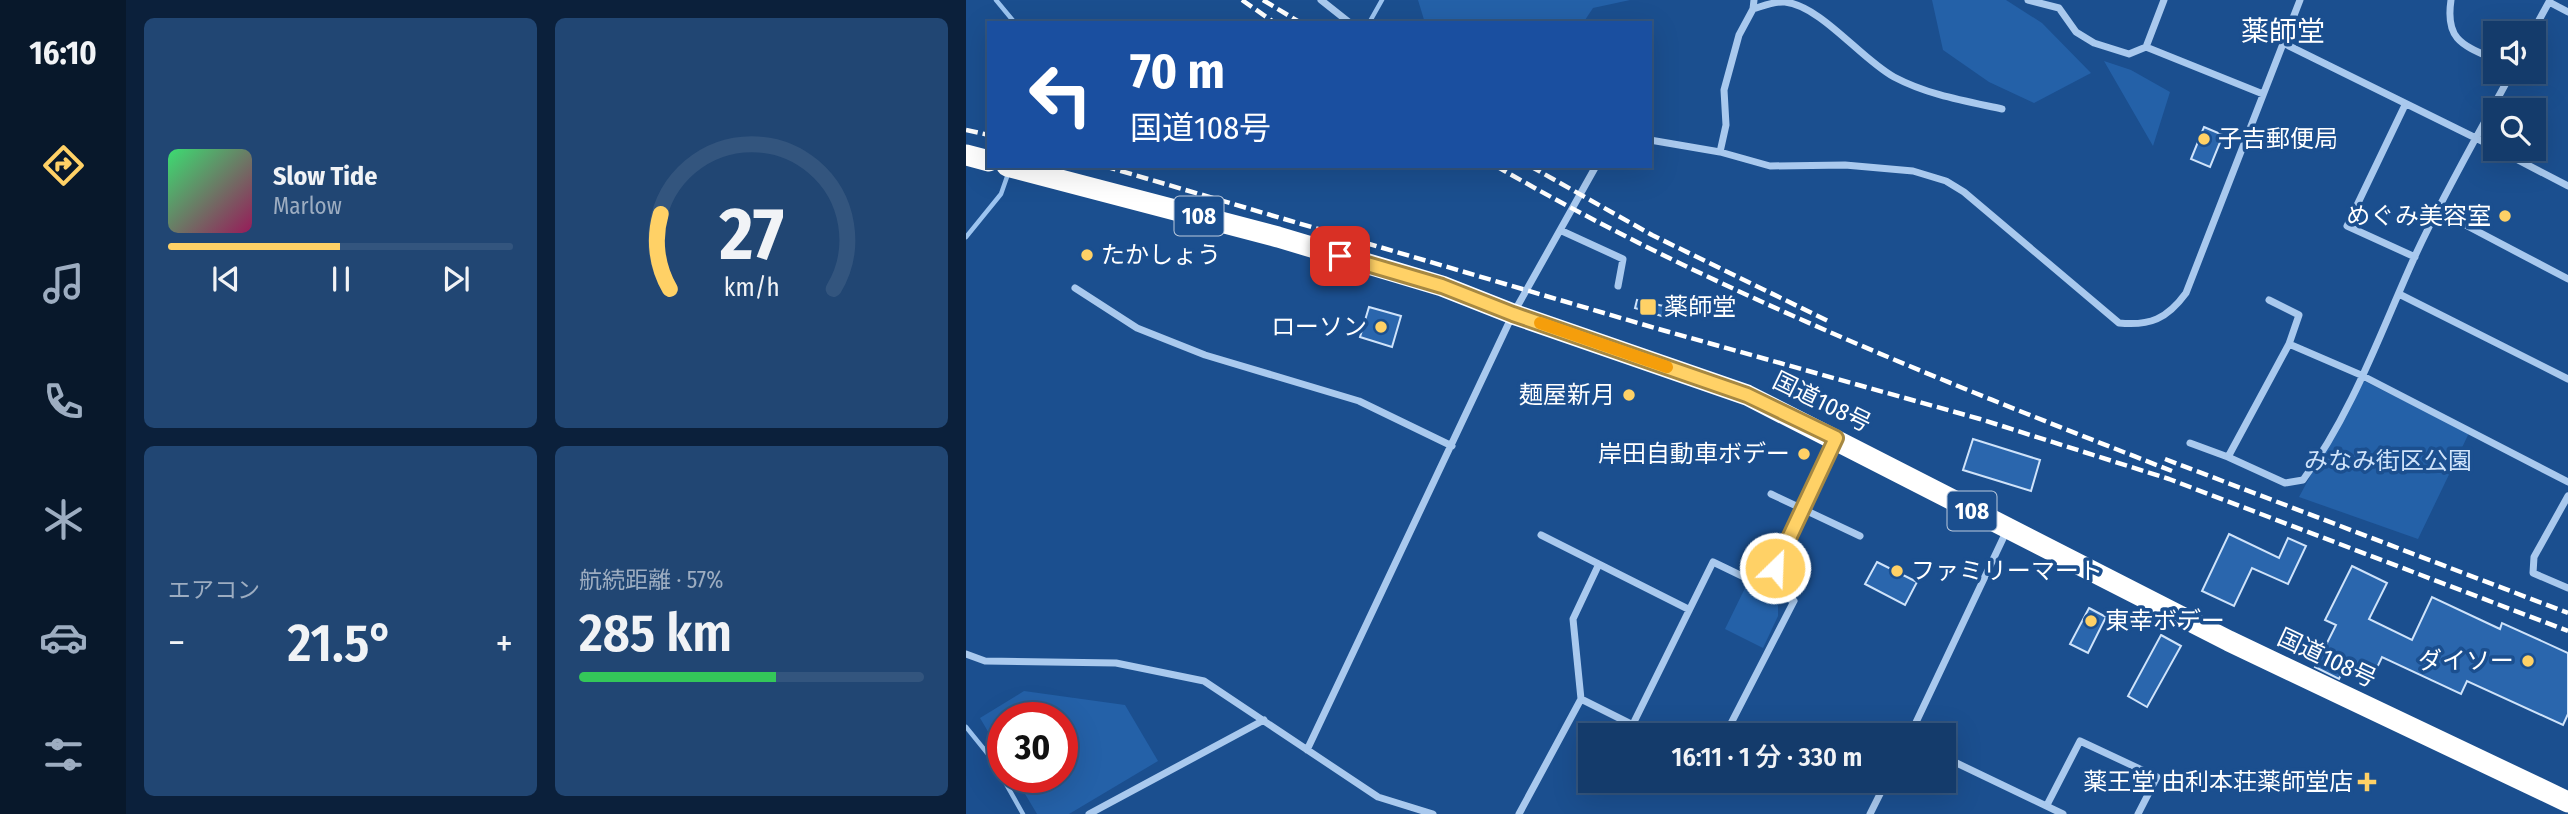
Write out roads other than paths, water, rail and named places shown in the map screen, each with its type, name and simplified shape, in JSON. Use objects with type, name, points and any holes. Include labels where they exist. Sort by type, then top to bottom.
[{"type":"highway","name":"国道108号","points":[[1014,168],[1278,237],[1442,286],[1513,314],[1747,395],[1836,438],[2007,530],[2229,641],[2568,802]]},
{"type":"street","points":[[1321,0],[1348,21]]},
{"type":"street","points":[[2028,0],[2059,8],[2076,32],[2094,43],[2129,54],[2146,47],[2263,94]]},
{"type":"street","points":[[2146,47],[2164,0]]},
{"type":"street","points":[[1652,140],[1720,152],[1770,166],[1845,165],[1913,171],[1946,181],[1985,209],[2119,323],[2138,325],[2156,321],[2174,310],[2186,293],[2300,0]]},
{"type":"street","points":[[2451,0],[2448,19],[2452,35],[2483,55]]},
{"type":"street","points":[[1720,152],[1726,125],[1724,90],[1739,35],[1754,4],[1783,1],[1801,7],[1874,66],[1898,79],[1935,95],[2002,109]]},
{"type":"street","points":[[2538,21],[2549,1],[2568,12]]},
{"type":"street","points":[[2283,43],[2483,141]]},
{"type":"street","points":[[2190,443],[2285,483],[2303,480],[2317,462],[2361,375],[2437,210],[2506,84]]},
{"type":"street","points":[[2405,105],[2347,226],[2414,257]]},
{"type":"street","points":[[2520,161],[2568,187]]},
{"type":"street","points":[[1307,750],[1513,314],[1562,231],[1595,168]]},
{"type":"street","points":[[2437,210],[2568,279]]},
{"type":"street","points":[[1562,231],[1623,259],[1618,286]]},
{"type":"street","points":[[1075,288],[1137,328],[1205,355],[1359,401],[1452,446]]},
{"type":"street","points":[[2399,294],[2568,379]]},
{"type":"street","points":[[2228,457],[2289,344],[2299,315],[2269,300]]},
{"type":"street","points":[[2289,344],[2361,375],[2568,482]]},
{"type":"street","points":[[1767,587],[1836,438]]},
{"type":"street","points":[[1771,494],[1860,536]]},
{"type":"street","points":[[2568,496],[2534,558],[2533,573],[2568,588]]},
{"type":"street","points":[[1916,723],[2007,530]]},
{"type":"street","points":[[1541,535],[1688,609]]},
{"type":"street","points":[[1633,723],[1713,562],[1794,601],[1732,723]]},
{"type":"street","points":[[1519,814],[1581,699],[1573,619],[1598,566]]},
{"type":"street","points":[[966,654],[985,661],[1077,661],[1159,670],[1204,681],[1377,797],[1433,814]]},
{"type":"street","points":[[1581,699],[1631,723]]},
{"type":"street","points":[[1089,814],[1264,720]]},
{"type":"street","points":[[2047,806],[2080,741],[2157,777],[2138,814]]},
{"type":"street","points":[[1956,763],[2063,814]]},
{"type":"street","points":[[1870,814],[1880,793]]},
{"type":"waterway","points":[[996,0],[1013,21]]},
{"type":"waterway","points":[[1370,21],[1382,0]]},
{"type":"waterway","points":[[966,237],[1001,194],[1008,174]]},
{"type":"waterway","points":[[966,727],[992,759],[1023,814]]},
{"type":"railway","points":[[1242,0],[1272,21]]},
{"type":"railway","points":[[1263,0],[1298,21]]},
{"type":"railway","points":[[966,130],[987,135]]},
{"type":"railway","points":[[1111,168],[1655,328],[1980,419],[2169,479],[2568,631]]},
{"type":"railway","points":[[1500,168],[1660,254],[1744,294],[1914,368],[2172,471]]},
{"type":"railway","points":[[1534,168],[1652,235],[1828,321]]},
{"type":"railway","points":[[2165,459],[2568,613]]},
{"type":"place","name":"子吉郵便局","points":[[2204,139]]},
{"type":"place","name":"めぐみ美容室","points":[[2505,216]]},
{"type":"place","name":"たかしょう","points":[[1087,255]]},
{"type":"place","name":"薬師堂","points":[[1648,307]]},
{"type":"place","name":"ローソン","points":[[1381,327]]},
{"type":"place","name":"麺屋新月","points":[[1629,395]]},
{"type":"place","name":"岸田自動車ボデー","points":[[1804,454]]},
{"type":"place","name":"ファミリーマート","points":[[1897,571]]},
{"type":"place","name":"東幸ボデー","points":[[2091,621]]},
{"type":"place","name":"ダイソー","points":[[2528,661]]},
{"type":"place","name":"薬王堂 由利本荘薬師堂店","points":[[2367,782]]},
{"type":"district","name":"薬師堂","points":[[2283,31]]},
{"type":"park label","name":"みなみ街区公園","points":[[2388,461]]}]
